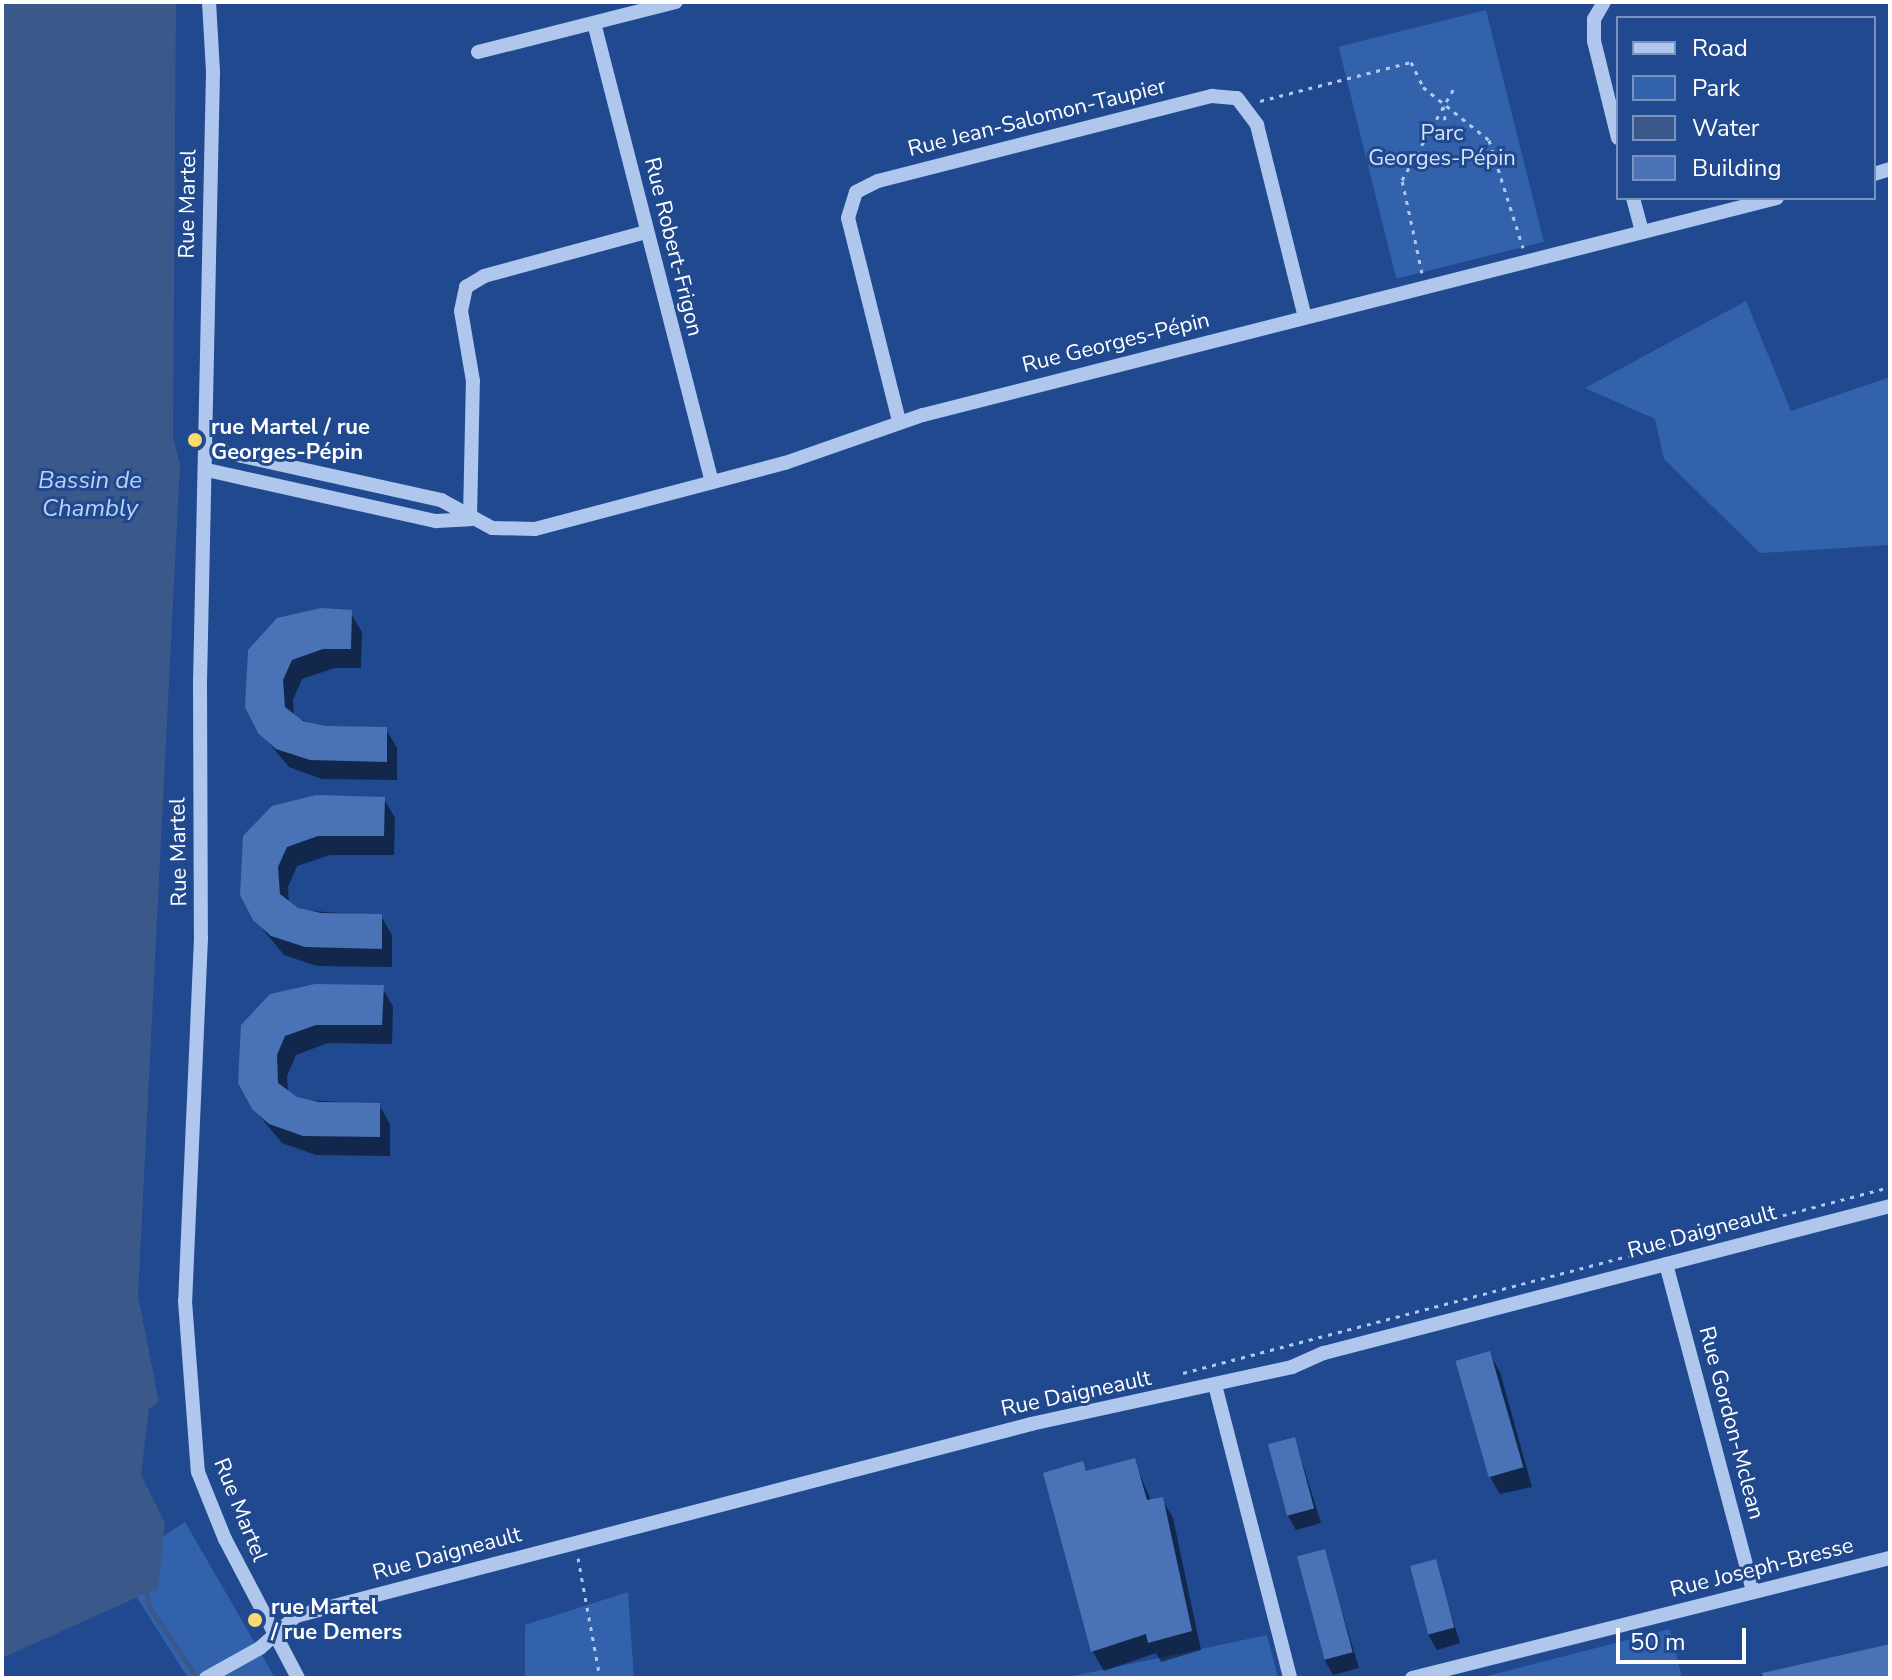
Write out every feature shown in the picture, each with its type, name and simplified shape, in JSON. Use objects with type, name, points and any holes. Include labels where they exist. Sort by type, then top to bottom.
[{"type":"street","name":"Rue Martel","points":[[209,2],[213,72],[207,470],[199,719],[201,938],[184,1255],[190,1398],[203,1487],[298,1678]]},
{"type":"street","points":[[478,52],[676,2]]},
{"type":"street","points":[[1604,2],[1594,19],[1594,41],[1616,130]]},
{"type":"street","name":"Rue Robert-Frigon","points":[[594,23],[712,482]]},
{"type":"street","name":"Rue Jean-Salomon-Taupier","points":[[899,421],[848,218],[856,192],[893,177],[1212,96],[1237,98],[1250,110],[1257,125],[1305,317]]},
{"type":"street","points":[[1634,200],[1642,232]]},
{"type":"street","name":"Rue Georges-Pépin","points":[[206,448],[441,500],[470,519],[503,530],[535,529],[813,454],[899,421],[1769,200]]},
{"type":"street","points":[[470,519],[473,381],[461,311],[466,287],[495,272],[646,232]]},
{"type":"street","name":"Rue Georges-Pépin","points":[[207,470],[392,507],[436,521],[470,519]]},
{"type":"street","name":"Rue Daigneault","points":[[206,1678],[275,1633],[293,1617],[1031,1424],[1215,1385],[1890,1206]]},
{"type":"street","name":"Rue Gordon-Mclean","points":[[1666,1264],[1753,1592]]},
{"type":"street","points":[[1215,1385],[1290,1678]]},
{"type":"street","name":"Rue Joseph-Bresse","points":[[1412,1678],[1890,1558]]},
{"type":"path","points":[[1259,101],[1406,61],[1413,64],[1422,87],[1489,140],[1523,248]]},
{"type":"path","points":[[1422,273],[1402,180],[1454,88]]},
{"type":"path","points":[[1443,106],[1445,121]]},
{"type":"path","name":"Rue Daigneault","points":[[1181,1379],[1192,1367],[1890,1187]]},
{"type":"path","points":[[577,1554],[600,1678]]},
{"type":"green space","name":"Parc Georges-Pépin","points":[[1486,10],[1544,242],[1396,279],[1339,47]]},
{"type":"green space","points":[[1746,301],[1791,411],[1890,377],[1890,545],[1760,553],[1664,459],[1655,419],[1585,388]]},
{"type":"green space","points":[[185,1522],[275,1678],[188,1678],[136,1596],[158,1588],[162,1537]]},
{"type":"green space","points":[[628,1592],[634,1678],[525,1678],[525,1625]]},
{"type":"green space","points":[[1670,1629],[1682,1678],[1479,1678]]},
{"type":"green space","points":[[1267,1635],[1278,1678],[1064,1678]]},
{"type":"water","name":"Bassin de Chambly","points":[[2,2],[176,2],[173,437],[180,464],[138,1296],[159,1402],[149,1409],[141,1475],[165,1523],[158,1588],[2,1658]]},
{"type":"building","points":[[321,608],[352,610],[351,649],[323,649],[292,660],[283,680],[285,707],[303,721],[326,726],[387,727],[387,762],[310,760],[276,749],[258,733],[245,707],[248,650],[277,618]]},
{"type":"building","points":[[316,795],[385,797],[384,836],[318,836],[287,847],[278,867],[280,894],[298,908],[321,913],[382,914],[382,949],[305,947],[271,936],[253,920],[240,895],[243,836],[272,806]]},
{"type":"building","points":[[315,984],[384,985],[382,1025],[316,1025],[285,1036],[277,1055],[278,1083],[297,1097],[319,1102],[380,1103],[380,1137],[303,1136],[269,1124],[252,1109],[238,1083],[241,1025],[270,994]]},
{"type":"building","points":[[1490,1351],[1523,1467],[1489,1477],[1455,1361]]},
{"type":"building","points":[[1295,1437],[1314,1508],[1287,1516],[1268,1444]]},
{"type":"building","points":[[1135,1458],[1147,1500],[1163,1497],[1192,1631],[1148,1643],[1146,1634],[1091,1652],[1043,1473],[1083,1461],[1086,1471]]},
{"type":"building","points":[[1325,1549],[1353,1652],[1325,1660],[1297,1557]]},
{"type":"building","points":[[1436,1559],[1454,1628],[1428,1635],[1410,1566]]},
{"type":"building","points":[[1890,1644],[1890,1676],[1763,1678],[1762,1673]]},
{"type":"waterway","points":[[146,1591],[149,1607],[197,1678]]},
{"type":"place","name":"rue Martel / rue Georges-Pépin","points":[[195,440]]},
{"type":"place","name":"rue Martel / rue Demers","points":[[255,1620]]}]
